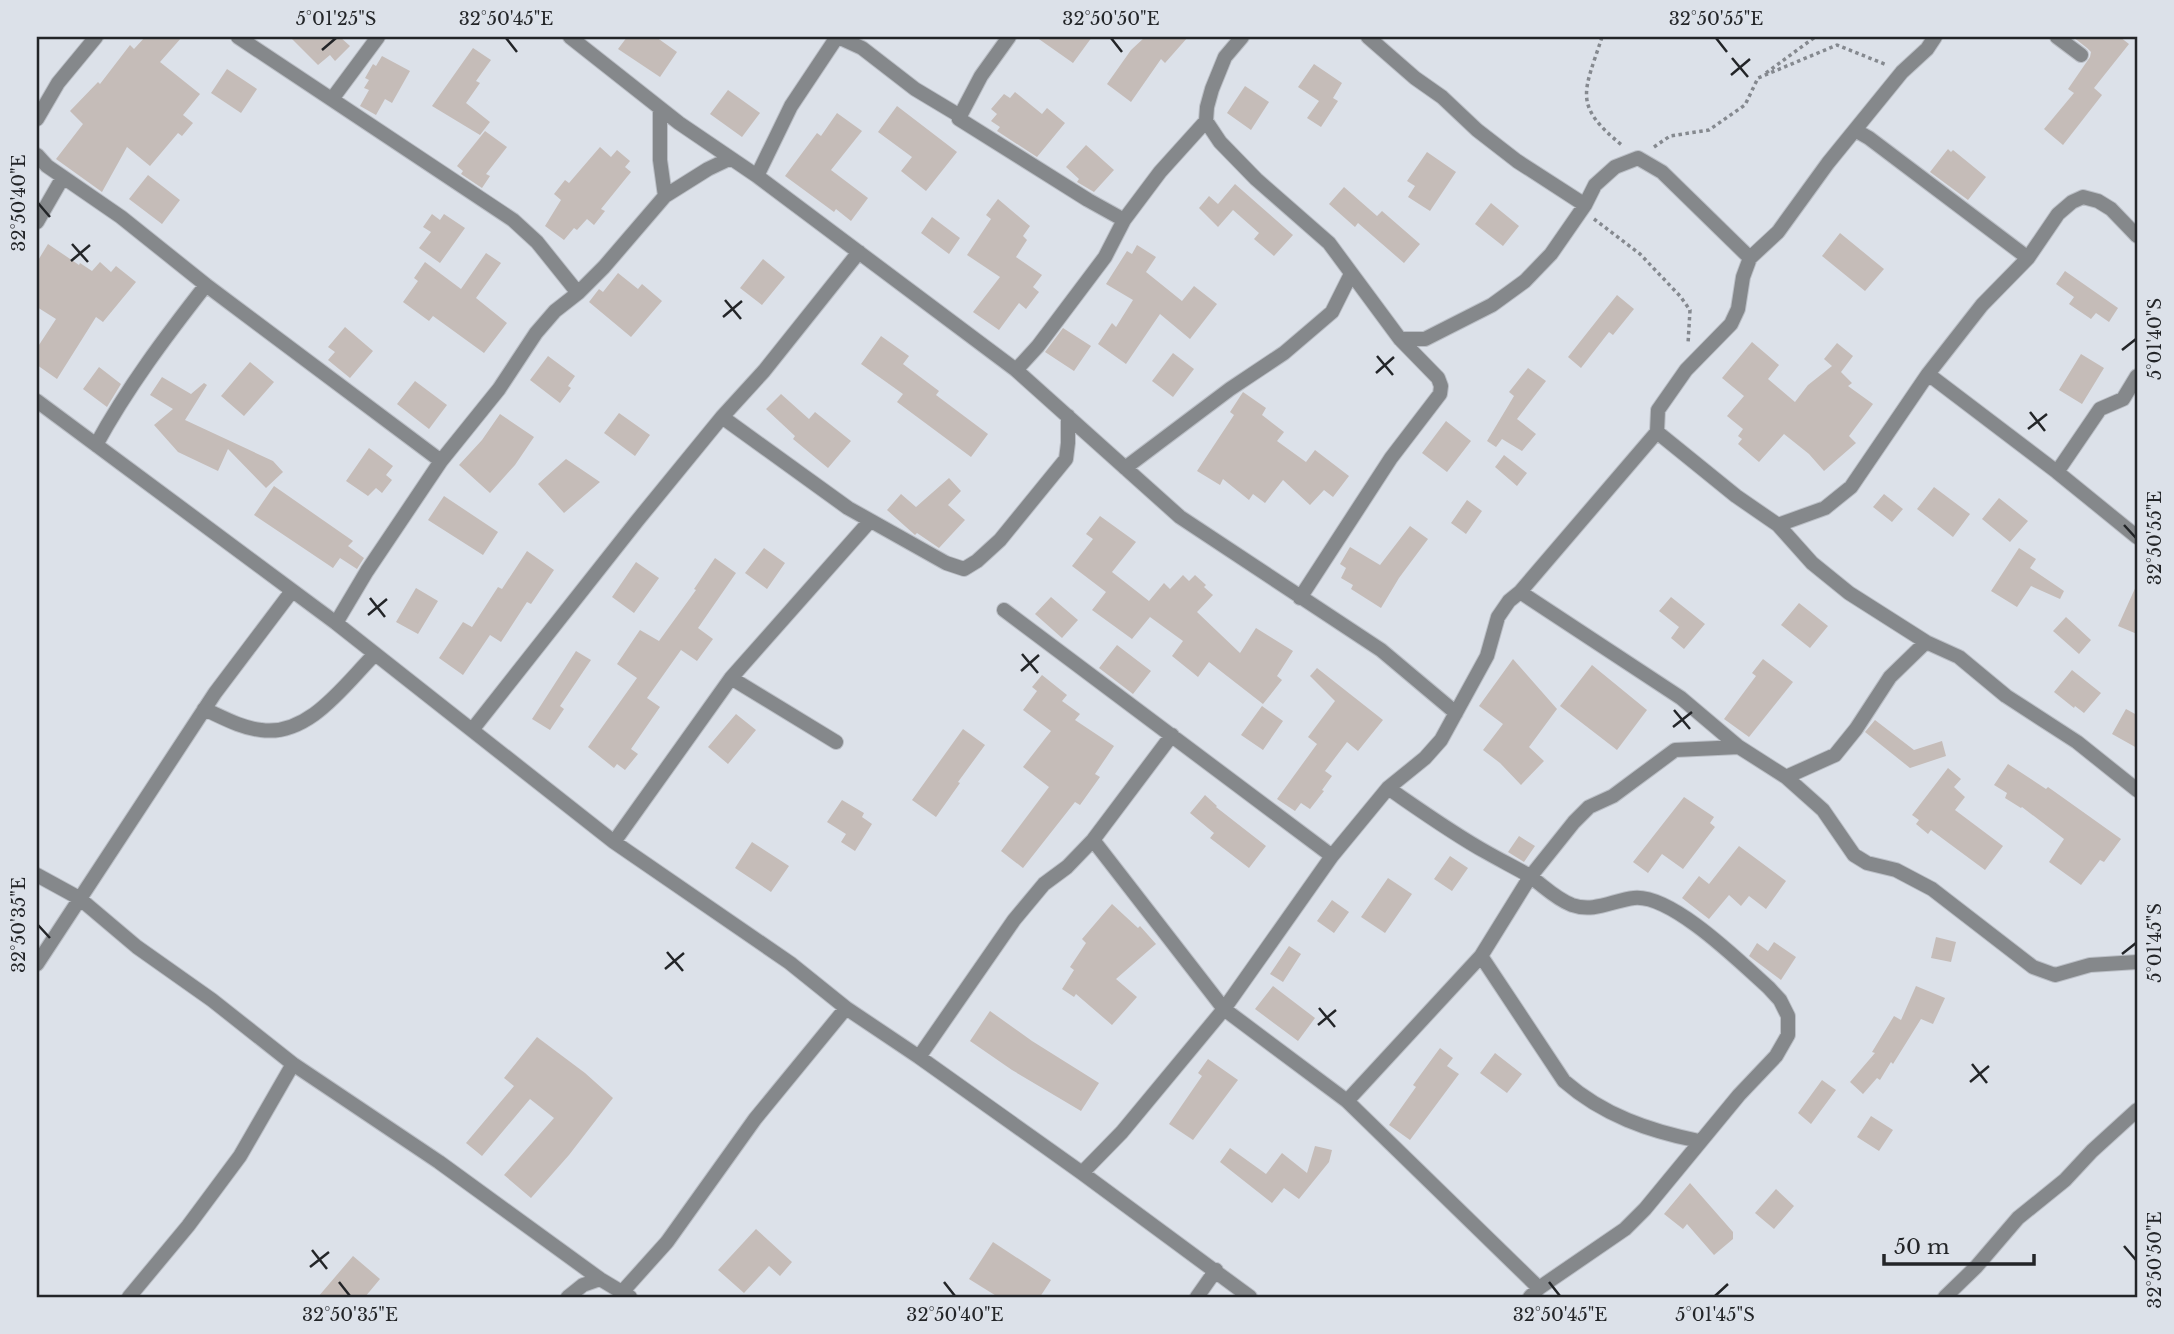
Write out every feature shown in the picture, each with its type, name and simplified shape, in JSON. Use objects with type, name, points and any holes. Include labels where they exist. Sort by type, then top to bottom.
[{"type":"street","points":[[37,119],[58,83],[96,37]]},
{"type":"street","points":[[237,37],[513,220],[537,242],[578,293]]},
{"type":"street","points":[[332,99],[378,37]]},
{"type":"street","points":[[570,37],[660,109],[757,176],[1016,370],[1180,517],[1381,650],[1456,713]]},
{"type":"street","points":[[757,176],[791,106],[837,37],[862,48],[915,89],[960,116],[959,119],[971,127],[1124,220]]},
{"type":"street","points":[[960,116],[981,76],[1009,37]]},
{"type":"street","points":[[1242,37],[1226,57],[1212,89],[1206,121],[1220,142],[1256,179],[1342,257],[1351,274],[1400,339],[1438,378],[1441,386],[1440,394],[1391,458],[1300,598]]},
{"type":"street","points":[[1368,37],[1517,161],[1585,205]]},
{"type":"street","points":[[1082,1173],[1122,1132],[1224,1009],[1332,856],[1388,788],[1425,758],[1441,740],[1487,656],[1499,617],[1509,601],[1520,592],[1657,432],[1658,410],[1686,370],[1731,324],[1738,309],[1749,258],[1778,232],[1855,130],[1902,72],[1935,37]]},
{"type":"street","points":[[2057,37],[2081,55]]},
{"type":"street","points":[[660,109],[660,160],[665,196]]},
{"type":"street","points":[[1016,370],[1038,346],[1105,257],[1124,220],[1160,172],[1206,121]]},
{"type":"street","points":[[1855,130],[2028,258]]},
{"type":"street","points":[[37,155],[47,166],[121,216],[206,285],[441,461]]},
{"type":"street","points":[[1400,339],[1425,339],[1492,304],[1525,281],[1551,254],[1585,205],[1595,185],[1615,166],[1639,158],[1662,172],[1749,258]]},
{"type":"street","points":[[336,623],[367,571],[441,461],[499,389],[536,333],[555,311],[604,267],[665,196],[729,159]]},
{"type":"street","points":[[37,222],[63,177]]},
{"type":"street","points":[[1778,525],[1825,508],[1851,486],[1928,374],[1982,305],[2028,258],[2058,214],[2072,202],[2083,197],[2098,201],[2111,209],[2137,236]]},
{"type":"street","points":[[472,730],[621,541],[722,417],[764,371],[859,252]]},
{"type":"street","points":[[1125,468],[1230,389],[1284,353],[1332,312],[1351,274]]},
{"type":"street","points":[[96,445],[127,393],[206,285]]},
{"type":"street","points":[[1928,374],[2137,537]]},
{"type":"street","points":[[2057,472],[2100,409],[2123,399],[2137,376]]},
{"type":"street","points":[[37,401],[336,623],[614,842],[790,963],[846,1008],[1082,1173],[1250,1297]]},
{"type":"street","points":[[722,417],[848,508],[946,563],[964,569],[1000,540],[1066,459],[1068,416]]},
{"type":"street","points":[[1657,432],[1736,496],[1778,525],[1812,564],[1849,593],[1926,642],[1959,657],[2006,696],[2077,742],[2137,790]]},
{"type":"street","points":[[614,842],[731,678],[870,521]]},
{"type":"street","points":[[37,964],[204,709],[292,591]]},
{"type":"street","points":[[1520,592],[1681,698],[1739,747],[1786,777],[1823,810],[1854,855],[1867,863],[1896,870],[1932,889],[2033,967],[2055,975],[2090,965],[2137,962]]},
{"type":"street","points":[[1004,610],[1332,856]]},
{"type":"street","points":[[1786,777],[1835,755],[1891,677],[1926,642]]},
{"type":"street","points":[[204,709],[253,729],[288,729],[332,698],[375,654]]},
{"type":"street","points":[[731,678],[836,742]]},
{"type":"street","points":[[919,1057],[1014,920],[1044,884],[1067,867],[1093,840],[1172,735]]},
{"type":"street","points":[[1347,1101],[1481,956],[1530,877],[1589,807],[1613,796],[1675,750],[1739,747]]},
{"type":"street","points":[[1093,840],[1224,1009],[1347,1101],[1535,1293],[1625,1229],[1645,1209],[1699,1141],[1776,1056],[1788,1035],[1788,1016],[1780,1000],[1724,948],[1695,925],[1654,900],[1634,898],[1615,904],[1574,906],[1551,895],[1530,877],[1453,832],[1388,788]]},
{"type":"street","points":[[37,875],[79,898],[137,947],[212,1000],[293,1064],[439,1162],[600,1279],[627,1294],[755,1119],[846,1008]]},
{"type":"street","points":[[1481,956],[1564,1081],[1583,1097],[1660,1133],[1699,1141]]},
{"type":"street","points":[[129,1297],[188,1226],[240,1156],[293,1064]]},
{"type":"street","points":[[1945,1297],[1976,1267],[2018,1218],[2065,1180],[2137,1110]]},
{"type":"street","points":[[1197,1297],[1216,1270]]},
{"type":"street","points":[[568,1297],[583,1285],[600,1279]]},
{"type":"path","points":[[1602,37],[1587,82],[1586,107],[1599,127],[1639,158],[1670,136],[1709,130],[1745,105],[1758,78],[1815,37]]},
{"type":"path","points":[[1758,78],[1837,45],[1902,72]]},
{"type":"path","points":[[1585,205],[1595,221],[1640,254],[1690,310],[1688,350]]},
{"type":"building","points":[[145,37],[182,37],[160,62],[200,94],[183,115],[193,123],[182,136],[178,133],[150,166],[127,147],[102,192],[56,159],[83,124],[70,111],[98,82],[100,84],[130,45],[134,49]]},
{"type":"building","points":[[290,37],[340,37],[350,46],[335,61],[330,55],[318,65]]},
{"type":"building","points":[[627,37],[656,37],[677,52],[660,77],[618,49]]},
{"type":"building","points":[[1036,37],[1092,37],[1073,63]]},
{"type":"building","points":[[1145,37],[1188,37],[1165,63],[1161,59],[1131,102],[1107,84],[1131,50]]},
{"type":"building","points":[[2073,37],[2120,37],[2129,44],[2094,88],[2102,95],[2063,145],[2044,129],[2074,93],[2068,89],[2090,57],[2091,52]]},
{"type":"building","points":[[473,48],[491,60],[476,81],[480,83],[466,103],[490,122],[480,135],[432,106]]},
{"type":"building","points":[[382,56],[410,71],[392,103],[385,99],[376,115],[360,106],[369,90],[364,88],[369,80],[365,78],[373,64],[376,66]]},
{"type":"building","points":[[1314,64],[1342,83],[1333,98],[1338,101],[1321,127],[1307,118],[1319,101],[1298,87]]},
{"type":"building","points":[[227,69],[257,89],[241,113],[211,93]]},
{"type":"building","points":[[1245,86],[1269,102],[1251,130],[1227,113]]},
{"type":"building","points":[[728,90],[760,113],[742,137],[710,114]]},
{"type":"building","points":[[1015,92],[1042,114],[1047,108],[1065,123],[1037,157],[997,131],[1000,127],[991,121],[997,114],[991,109],[1004,94],[1010,98]]},
{"type":"building","points":[[897,106],[957,152],[926,191],[901,171],[912,157],[878,132]]},
{"type":"building","points":[[837,113],[862,131],[831,170],[868,198],[851,221],[836,209],[834,212],[785,176],[817,133],[821,136]]},
{"type":"building","points":[[485,131],[507,147],[486,174],[490,176],[482,188],[461,174],[463,171],[457,166]]},
{"type":"building","points":[[1086,145],[1114,170],[1094,192],[1077,182],[1079,179],[1066,167]]},
{"type":"building","points":[[600,147],[611,157],[617,150],[630,161],[625,167],[631,172],[601,209],[605,211],[594,225],[587,219],[577,230],[574,228],[564,240],[545,226],[561,200],[554,194],[565,180],[569,183]]},
{"type":"building","points":[[1948,149],[1951,152],[1953,150],[1986,177],[1968,200],[1930,172]]},
{"type":"building","points":[[1427,152],[1456,172],[1430,211],[1408,197],[1415,186],[1407,181]]},
{"type":"building","points":[[148,175],[180,200],[162,224],[129,199]]},
{"type":"building","points":[[1235,184],[1293,235],[1274,256],[1254,239],[1259,233],[1233,210],[1218,227],[1199,208],[1209,196],[1218,204]]},
{"type":"building","points":[[1344,187],[1377,216],[1382,211],[1420,244],[1404,263],[1358,223],[1355,227],[1329,204]]},
{"type":"building","points":[[998,199],[1030,226],[1023,236],[1027,240],[1016,257],[1042,275],[1033,287],[1039,292],[1026,309],[1019,303],[999,330],[973,312],[1000,277],[967,255],[991,219],[986,215]]},
{"type":"building","points":[[1491,203],[1519,226],[1503,246],[1475,224]]},
{"type":"building","points":[[432,214],[440,220],[444,214],[465,228],[440,263],[419,248],[431,232],[423,227]]},
{"type":"building","points":[[932,217],[960,238],[949,254],[921,233]]},
{"type":"building","points":[[1840,233],[1884,269],[1865,291],[1822,256]]},
{"type":"building","points":[[48,244],[92,271],[100,262],[111,272],[116,266],[136,282],[103,322],[96,317],[57,379],[37,365],[37,348],[56,319],[37,307],[37,262]]},
{"type":"building","points":[[1137,245],[1156,257],[1146,272],[1182,301],[1194,286],[1217,304],[1190,339],[1160,314],[1126,364],[1098,344],[1112,323],[1116,327],[1133,300],[1106,284],[1127,251],[1132,254]]},
{"type":"building","points":[[486,253],[501,263],[476,298],[507,323],[484,353],[433,316],[429,321],[403,302],[418,281],[414,278],[425,262],[461,289]]},
{"type":"building","points":[[763,259],[785,277],[762,305],[740,288]]},
{"type":"building","points":[[2065,271],[2118,308],[2109,322],[2096,313],[2091,319],[2069,304],[2074,297],[2056,284]]},
{"type":"building","points":[[618,273],[638,289],[642,284],[662,301],[631,337],[589,302],[599,289],[603,292]]},
{"type":"building","points":[[1617,295],[1634,309],[1613,335],[1609,332],[1581,368],[1568,357]]},
{"type":"building","points":[[345,327],[373,351],[350,378],[328,360],[335,352],[328,347]]},
{"type":"building","points":[[1063,328],[1091,346],[1074,371],[1045,352]]},
{"type":"building","points":[[881,336],[909,356],[903,364],[939,391],[936,395],[988,434],[971,457],[897,402],[903,394],[861,364]]},
{"type":"building","points":[[1752,342],[1779,365],[1768,379],[1795,402],[1808,385],[1832,366],[1824,359],[1837,343],[1853,356],[1841,372],[1852,383],[1848,386],[1873,404],[1849,436],[1856,443],[1824,471],[1809,454],[1784,434],[1759,462],[1738,444],[1742,439],[1738,436],[1743,429],[1727,416],[1744,396],[1722,378]]},
{"type":"building","points":[[1173,353],[1194,369],[1173,397],[1152,381]]},
{"type":"building","points":[[2081,354],[2104,368],[2082,404],[2059,390]]},
{"type":"building","points":[[548,356],[575,376],[568,386],[571,388],[560,403],[530,380]]},
{"type":"building","points":[[250,362],[274,382],[244,416],[221,396]]},
{"type":"building","points":[[99,367],[121,384],[107,407],[83,389]]},
{"type":"building","points":[[1528,368],[1546,381],[1517,419],[1536,434],[1522,451],[1502,439],[1496,447],[1487,441],[1514,396],[1509,392]]},
{"type":"building","points":[[162,377],[191,394],[204,383],[207,385],[185,420],[273,461],[283,472],[266,488],[228,449],[218,471],[178,452],[154,425],[173,409],[150,395]]},
{"type":"building","points":[[415,381],[447,405],[429,429],[397,404]]},
{"type":"building","points":[[1243,392],[1266,408],[1262,415],[1284,432],[1277,441],[1306,462],[1315,450],[1349,476],[1333,497],[1324,490],[1310,505],[1283,480],[1265,503],[1253,494],[1249,500],[1223,479],[1220,485],[1197,471],[1234,415],[1230,412]]},
{"type":"building","points":[[781,394],[809,419],[815,412],[851,441],[828,468],[793,439],[795,436],[766,409]]},
{"type":"building","points":[[619,413],[650,435],[635,456],[604,433]]},
{"type":"building","points":[[500,414],[534,437],[515,465],[490,493],[459,465],[482,440]]},
{"type":"building","points":[[1446,421],[1471,441],[1447,472],[1422,453]]},
{"type":"building","points":[[369,448],[393,466],[386,475],[392,480],[382,493],[376,488],[368,496],[346,481]]},
{"type":"building","points":[[1504,455],[1527,473],[1517,486],[1495,467]]},
{"type":"building","points":[[566,459],[600,482],[564,513],[538,484]]},
{"type":"building","points":[[949,478],[961,491],[948,505],[965,520],[939,548],[917,533],[915,535],[887,510],[901,494],[916,507]]},
{"type":"building","points":[[274,486],[353,541],[348,546],[364,558],[357,569],[340,558],[333,568],[254,515]]},
{"type":"building","points":[[1934,487],[1970,514],[1953,537],[1917,509]]},
{"type":"building","points":[[1884,494],[1903,509],[1892,522],[1873,507]]},
{"type":"building","points":[[444,496],[498,532],[483,555],[428,520]]},
{"type":"building","points":[[1999,498],[2028,521],[2010,542],[1982,519]]},
{"type":"building","points":[[1467,500],[1482,511],[1466,534],[1451,523]]},
{"type":"building","points":[[1100,516],[1136,542],[1112,572],[1149,601],[1164,583],[1170,589],[1183,575],[1189,581],[1195,575],[1213,595],[1197,612],[1240,653],[1256,628],[1293,651],[1277,676],[1282,680],[1263,704],[1209,662],[1198,677],[1172,656],[1183,641],[1150,617],[1132,639],[1092,610],[1106,592],[1072,566],[1093,539],[1086,534]]},
{"type":"building","points":[[1410,526],[1428,539],[1381,608],[1351,589],[1353,585],[1341,578],[1346,568],[1340,564],[1350,547],[1380,565]]},
{"type":"building","points":[[764,548],[785,563],[767,589],[745,573]]},
{"type":"building","points":[[2019,548],[2036,559],[2030,568],[2064,591],[2060,599],[2031,586],[2017,607],[1991,591]]},
{"type":"building","points":[[527,551],[554,570],[531,604],[527,602],[501,642],[490,635],[463,675],[439,658],[463,622],[472,627],[498,587],[502,589]]},
{"type":"building","points":[[715,558],[736,573],[698,628],[713,639],[697,661],[681,650],[647,698],[660,707],[631,749],[638,754],[625,770],[617,764],[614,768],[588,747],[637,678],[617,664],[640,630],[659,641],[696,590],[694,589]]},
{"type":"building","points":[[636,562],[659,578],[634,613],[612,597]]},
{"type":"building","points":[[2137,584],[2137,634],[2118,626]]},
{"type":"building","points":[[416,588],[438,601],[418,634],[396,622]]},
{"type":"building","points":[[1051,597],[1078,620],[1062,638],[1035,614]]},
{"type":"building","points":[[1671,597],[1705,624],[1684,649],[1671,638],[1679,627],[1659,611]]},
{"type":"building","points":[[1799,603],[1828,626],[1810,648],[1781,625]]},
{"type":"building","points":[[2066,617],[2091,640],[2079,654],[2053,631]]},
{"type":"building","points":[[1117,645],[1151,671],[1133,694],[1099,668]]},
{"type":"building","points":[[576,651],[591,660],[560,706],[564,709],[550,730],[532,719]]},
{"type":"building","points":[[1513,659],[1557,709],[1529,747],[1544,761],[1521,785],[1483,750],[1503,724],[1479,706]]},
{"type":"building","points":[[1763,659],[1793,682],[1749,737],[1724,719],[1756,676],[1752,673]]},
{"type":"building","points":[[1592,665],[1647,710],[1617,750],[1560,706]]},
{"type":"building","points":[[1317,668],[1383,720],[1358,751],[1347,742],[1325,771],[1332,776],[1322,790],[1324,791],[1310,809],[1301,803],[1295,811],[1277,799],[1317,744],[1308,737],[1335,701],[1310,676]]},
{"type":"building","points":[[2072,670],[2101,693],[2084,713],[2054,692]]},
{"type":"building","points":[[1042,675],[1067,695],[1062,701],[1080,714],[1075,720],[1114,746],[1095,774],[1100,777],[1080,805],[1075,802],[1023,868],[1001,851],[1049,787],[1023,767],[1051,731],[1023,710],[1037,691],[1032,687]]},
{"type":"building","points":[[1262,706],[1283,721],[1263,750],[1241,735]]},
{"type":"building","points":[[2126,709],[2137,715],[2137,748],[2112,734]]},
{"type":"building","points":[[736,714],[756,730],[728,764],[708,747]]},
{"type":"building","points":[[1875,720],[1914,750],[1942,741],[1946,756],[1910,768],[1865,732]]},
{"type":"building","points":[[963,729],[985,745],[936,817],[912,800]]},
{"type":"building","points":[[2008,764],[2046,789],[2048,787],[2121,839],[2104,862],[2100,860],[2081,885],[2049,862],[2064,839],[2022,807],[2005,798],[2007,793],[1994,785]]},
{"type":"building","points":[[1948,768],[1961,779],[1954,787],[1965,797],[1955,810],[2003,846],[1985,870],[1931,830],[1928,834],[1916,824],[1919,820],[1912,815]]},
{"type":"building","points":[[1205,795],[1216,807],[1266,846],[1249,868],[1210,838],[1214,833],[1190,813]]},
{"type":"building","points":[[1684,797],[1714,817],[1710,823],[1715,827],[1683,869],[1662,854],[1648,873],[1633,862]]},
{"type":"building","points":[[842,800],[864,813],[862,817],[872,824],[855,851],[841,842],[846,834],[827,822]]},
{"type":"building","points":[[1519,836],[1535,846],[1524,862],[1508,852]]},
{"type":"building","points":[[752,842],[789,866],[771,892],[735,868]]},
{"type":"building","points":[[1739,846],[1786,881],[1766,909],[1749,896],[1741,906],[1729,895],[1709,919],[1682,898],[1699,876],[1709,884]]},
{"type":"building","points":[[1450,856],[1468,868],[1452,891],[1434,879]]},
{"type":"building","points":[[1388,878],[1412,894],[1385,933],[1361,917]]},
{"type":"building","points":[[1332,900],[1349,912],[1334,933],[1317,921]]},
{"type":"building","points":[[1112,904],[1138,928],[1140,926],[1156,944],[1116,979],[1137,997],[1112,1025],[1076,994],[1074,997],[1062,989],[1074,970],[1070,967],[1086,943],[1082,939]]},
{"type":"building","points":[[1936,937],[1956,942],[1951,962],[1931,958]]},
{"type":"building","points":[[1774,942],[1796,957],[1781,980],[1749,956],[1757,943],[1768,951]]},
{"type":"building","points":[[1289,946],[1301,954],[1283,982],[1270,974]]},
{"type":"building","points":[[1273,986],[1315,1018],[1298,1041],[1255,1009]]},
{"type":"building","points":[[1916,986],[1945,998],[1933,1024],[1921,1019],[1893,1064],[1891,1062],[1880,1080],[1877,1078],[1863,1094],[1850,1082],[1875,1053],[1872,1052],[1894,1016],[1901,1020]]},
{"type":"building","points":[[990,1011],[1099,1083],[1081,1111],[1012,1070],[970,1041]]},
{"type":"building","points":[[537,1037],[613,1098],[569,1155],[531,1198],[504,1175],[554,1118],[530,1099],[482,1156],[466,1143],[514,1086],[504,1078]]},
{"type":"building","points":[[1440,1048],[1453,1058],[1447,1066],[1459,1074],[1410,1140],[1389,1125]]},
{"type":"building","points":[[1495,1053],[1522,1074],[1507,1093],[1480,1073]]},
{"type":"building","points":[[1208,1059],[1238,1080],[1193,1140],[1169,1124],[1202,1076],[1198,1073]]},
{"type":"building","points":[[1822,1080],[1836,1090],[1811,1124],[1798,1113]]},
{"type":"building","points":[[1871,1116],[1893,1130],[1879,1151],[1857,1137]]},
{"type":"building","points":[[1315,1146],[1332,1150],[1329,1162],[1299,1199],[1284,1188],[1272,1203],[1220,1162],[1230,1148],[1266,1174],[1282,1153],[1307,1173]]},
{"type":"building","points":[[1690,1183],[1733,1232],[1733,1239],[1714,1255],[1687,1224],[1683,1229],[1664,1214]]},
{"type":"building","points":[[1776,1189],[1794,1206],[1774,1229],[1755,1213]]},
{"type":"building","points":[[756,1229],[792,1262],[780,1276],[769,1266],[744,1293],[718,1270]]},
{"type":"building","points":[[993,1242],[1051,1280],[1040,1297],[998,1297],[969,1279]]},
{"type":"building","points":[[353,1256],[380,1279],[365,1297],[318,1297]]}]
